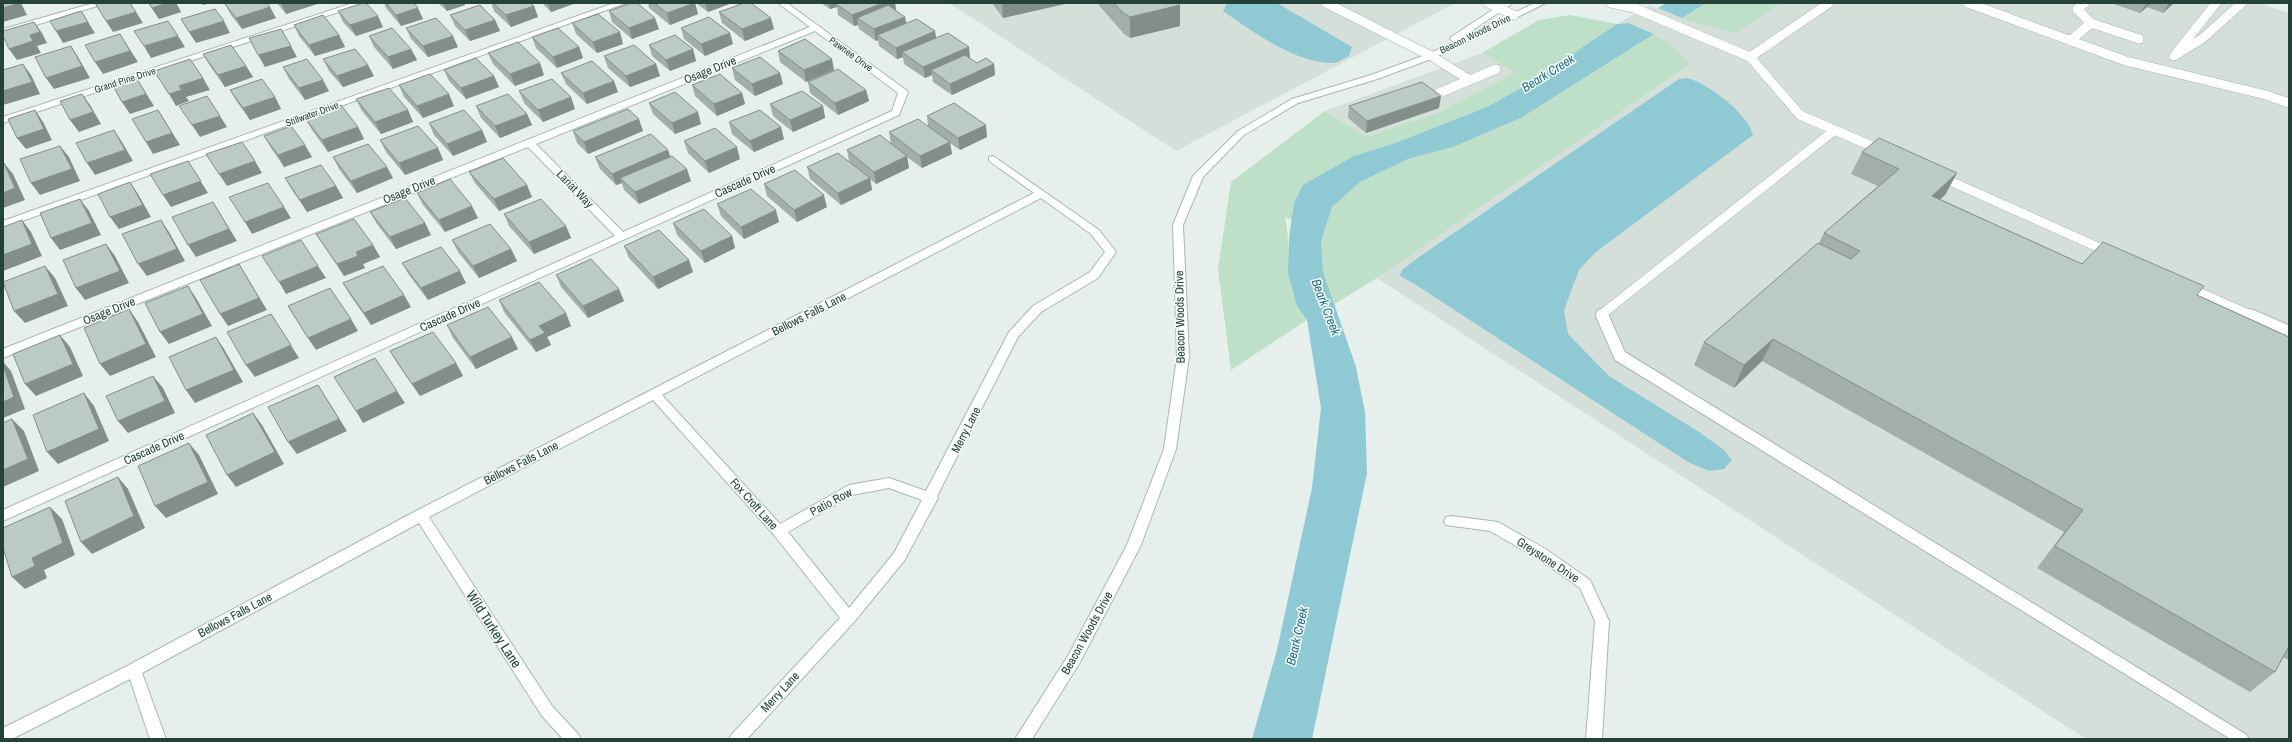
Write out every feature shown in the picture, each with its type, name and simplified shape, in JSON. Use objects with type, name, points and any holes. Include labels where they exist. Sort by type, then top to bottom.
[{"type":"street","points":[[3,32],[103,3]]},
{"type":"street","name":"Grand Pine Drive","points":[[3,120],[362,3]]},
{"type":"street","name":"Stillwater Drive","points":[[3,225],[622,3]]},
{"type":"street","name":"Pawnee Drive","points":[[782,3],[903,92],[896,113]]},
{"type":"street","name":"Beacon Woods Drive","points":[[1431,56],[1509,3]]},
{"type":"street","name":"Beacon Woods Drive","points":[[1023,739],[1074,659],[1134,545],[1170,449],[1183,358],[1178,225],[1198,176],[1241,133],[1295,100],[1374,77],[1431,56],[1514,15],[1542,3]]},
{"type":"street","name":"Osage Drive","points":[[3,354],[816,28]]},
{"type":"street","name":"Cascade Drive","points":[[3,516],[896,113]]},
{"type":"street","name":"Lariat Way","points":[[529,142],[622,237]]},
{"type":"street","name":"Merry Lane","points":[[737,739],[849,618],[899,557],[932,498],[1013,335],[1037,309],[1094,275],[1111,252],[1095,232],[993,159]]},
{"type":"street","name":"Bellows Falls Lane","points":[[3,736],[134,670],[421,515],[1041,194]]},
{"type":"street","name":"Fox Croft Lane","points":[[654,394],[779,532],[849,618]]},
{"type":"street","name":"Patio Row","points":[[779,532],[849,490],[889,483],[932,498]]},
{"type":"street","name":"Wild Turkey Lane","points":[[421,515],[548,711],[573,739]]},
{"type":"street","name":"Greystone Drive","points":[[1451,521],[1493,526],[1542,554],[1584,584],[1602,621],[1594,739]]},
{"type":"street","points":[[134,670],[158,739]]},
{"type":"lane","points":[[1326,3],[1431,56],[1470,80]]},
{"type":"lane","points":[[1488,3],[1514,15]]},
{"type":"lane","points":[[1611,3],[1632,5],[1750,57],[1800,115],[1890,154]]},
{"type":"lane","points":[[1750,57],[1829,3]]},
{"type":"lane","points":[[1968,3],[2126,62],[2266,95],[2289,103]]},
{"type":"lane","points":[[2085,3],[2077,9],[2091,23],[2139,39]]},
{"type":"lane","points":[[2174,56],[2216,3]]},
{"type":"lane","points":[[2159,69],[2174,56],[2203,38],[2242,3]]},
{"type":"lane","points":[[2070,41],[2091,23]]},
{"type":"lane","points":[[1439,93],[1496,69]]},
{"type":"lane","points":[[1835,130],[1602,314],[1620,356],[2242,739]]},
{"type":"lane","points":[[1930,172],[2123,258]]},
{"type":"lane","points":[[2178,283],[2289,332]]},
{"type":"shaded area","points":[[949,3],[1455,3],[1176,151]]},
{"type":"shaded area","points":[[1781,3],[2258,3],[2289,13],[2289,739],[2086,739],[1377,278],[1691,64],[1671,44],[1658,36],[1628,23],[1617,24],[1650,5],[1698,24],[1736,33]]},
{"type":"shaded area","points":[[1482,53],[1516,73],[1439,112],[1365,137],[1325,111]]},
{"type":"green space","points":[[1706,3],[1781,3],[1736,33],[1698,24],[1682,18]]},
{"type":"green space","points":[[1570,15],[1617,24],[1526,85],[1487,107],[1395,143],[1354,156],[1294,203],[1292,220],[1285,217],[1291,282],[1299,307],[1307,320],[1231,370],[1218,269],[1231,182],[1325,111],[1366,137],[1439,112],[1515,73],[1482,53],[1539,20]]},
{"type":"green space","points":[[1654,34],[1671,44],[1691,64],[1377,278],[1333,305],[1323,272],[1321,242],[1332,207],[1359,182],[1408,159],[1453,147],[1521,118]]},
{"type":"water","points":[[1227,3],[1277,3],[1352,47],[1349,56],[1333,63],[1319,62],[1290,52],[1261,37],[1223,11]]},
{"type":"water","points":[[1666,3],[1706,3],[1682,18],[1658,8]]},
{"type":"water","name":"Beark Creek","points":[[1628,23],[1654,34],[1521,118],[1453,147],[1408,159],[1360,182],[1332,207],[1321,242],[1323,272],[1356,367],[1365,412],[1367,473],[1312,739],[1252,739],[1277,650],[1312,488],[1321,408],[1307,320],[1297,306],[1288,273],[1289,238],[1294,203],[1303,185],[1354,156],[1395,143],[1487,107],[1526,85],[1617,24]]},
{"type":"water","points":[[1687,78],[1705,86],[1726,100],[1744,118],[1753,135],[1596,252],[1579,270],[1564,310],[1568,334],[1609,376],[1699,432],[1724,450],[1732,460],[1724,469],[1709,471],[1688,462],[1400,276],[1402,270],[1419,257],[1679,79]]},
{"type":"building","points":[[3,3],[19,3],[3,8]]},
{"type":"building","points":[[95,3],[130,3],[136,12],[106,21]]},
{"type":"building","points":[[149,3],[167,3],[152,8]]},
{"type":"building","points":[[267,3],[270,7],[236,18],[225,4]]},
{"type":"building","points":[[366,3],[378,16],[350,25],[338,11]]},
{"type":"building","points":[[386,3],[414,3],[418,8],[396,15]]},
{"type":"building","points":[[493,3],[530,3],[534,6],[506,15]]},
{"type":"building","points":[[631,3],[637,3],[655,18],[629,28],[609,11]]},
{"type":"building","points":[[654,3],[695,3],[667,13]]},
{"type":"building","points":[[744,3],[751,3],[771,18],[742,29],[719,12]]},
{"type":"building","points":[[883,3],[852,15],[836,4]]},
{"type":"building","points":[[1114,3],[1178,3],[1180,5],[1130,17],[1123,13]]},
{"type":"building","points":[[480,5],[495,20],[465,30],[450,15]]},
{"type":"building","points":[[888,5],[905,17],[874,29],[857,18]]},
{"type":"building","points":[[215,9],[224,21],[189,32],[181,19]]},
{"type":"building","points":[[81,11],[88,22],[56,31],[50,21]]},
{"type":"building","points":[[598,14],[620,32],[593,42],[572,23]]},
{"type":"building","points":[[323,15],[339,35],[309,45],[294,25]]},
{"type":"building","points":[[709,17],[730,33],[701,44],[681,28]]},
{"type":"building","points":[[436,18],[453,36],[423,46],[406,28]]},
{"type":"building","points":[[917,19],[935,31],[896,48],[877,35]]},
{"type":"building","points":[[168,21],[178,36],[144,46],[134,31]]},
{"type":"building","points":[[34,22],[40,32],[30,35],[33,41],[9,49],[3,36],[3,31]]},
{"type":"building","points":[[392,28],[411,49],[388,57],[369,36]]},
{"type":"building","points":[[558,28],[579,47],[553,57],[532,37]]},
{"type":"building","points":[[281,29],[291,46],[258,55],[249,38]]},
{"type":"building","points":[[948,33],[969,47],[923,67],[902,52]]},
{"type":"building","points":[[120,34],[130,51],[95,62],[85,45]]},
{"type":"building","points":[[675,35],[693,49],[666,60],[649,45]]},
{"type":"building","points":[[805,39],[832,59],[804,70],[778,51]]},
{"type":"building","points":[[518,42],[540,63],[510,74],[488,53]]},
{"type":"building","points":[[231,45],[246,66],[218,75],[203,54]]},
{"type":"building","points":[[634,45],[656,64],[626,76],[604,56]]},
{"type":"building","points":[[71,46],[82,66],[46,78],[35,57]]},
{"type":"building","points":[[355,49],[368,65],[337,76],[323,59]]},
{"type":"building","points":[[965,55],[977,63],[986,58],[994,64],[950,84],[931,70]]},
{"type":"building","points":[[760,57],[780,73],[752,84],[732,68]]},
{"type":"building","points":[[476,58],[494,76],[461,88],[444,70]]},
{"type":"building","points":[[190,59],[203,78],[179,86],[182,90],[169,94],[154,71]]},
{"type":"building","points":[[307,59],[323,80],[299,88],[283,67]]},
{"type":"building","points":[[592,61],[614,81],[583,93],[561,73]]},
{"type":"building","points":[[23,64],[32,82],[3,91],[3,70]]},
{"type":"building","points":[[838,69],[866,90],[835,103],[808,82]]},
{"type":"building","points":[[430,74],[449,94],[417,106],[399,85]]},
{"type":"building","points":[[720,74],[742,93],[714,104],[692,85]]},
{"type":"building","points":[[136,77],[146,94],[122,102],[112,84]]},
{"type":"building","points":[[262,79],[275,97],[243,108],[230,90]]},
{"type":"building","points":[[552,79],[571,97],[538,110],[519,91]]},
{"type":"building","points":[[1422,82],[1441,96],[1367,121],[1349,106]]},
{"type":"building","points":[[389,88],[408,110],[375,122],[356,99]]},
{"type":"building","points":[[802,91],[823,106],[790,120],[770,104]]},
{"type":"building","points":[[675,92],[698,112],[672,123],[649,103]]},
{"type":"building","points":[[82,94],[93,112],[70,120],[60,101]]},
{"type":"building","points":[[508,94],[527,114],[495,126],[476,106]]},
{"type":"building","points":[[207,96],[220,116],[192,125],[179,106]]},
{"type":"building","points":[[954,103],[986,125],[958,138],[927,116]]},
{"type":"building","points":[[341,105],[358,127],[322,140],[305,118]]},
{"type":"building","points":[[628,109],[639,119],[584,142],[573,131]]},
{"type":"building","points":[[35,110],[44,129],[17,138],[8,119]]},
{"type":"building","points":[[158,110],[172,133],[146,142],[132,119]]},
{"type":"building","points":[[464,110],[482,130],[447,144],[429,123]]},
{"type":"building","points":[[760,110],[781,127],[750,141],[729,122]]},
{"type":"building","points":[[918,119],[950,142],[920,156],[889,132]]},
{"type":"building","points":[[291,126],[305,145],[278,155],[264,136]]},
{"type":"building","points":[[418,126],[438,148],[399,163],[380,140]]},
{"type":"building","points":[[715,128],[737,147],[705,161],[684,141]]},
{"type":"building","points":[[114,130],[125,150],[87,163],[76,143]]},
{"type":"building","points":[[651,134],[668,150],[612,174],[595,157]]},
{"type":"building","points":[[880,135],[907,156],[874,172],[847,150]]},
{"type":"building","points":[[1879,138],[1957,173],[1932,196],[2082,264],[2103,242],[2204,286],[2197,295],[2289,337],[2289,646],[2275,672],[2055,546],[2083,510],[1773,339],[1744,365],[1704,342],[1818,243],[1851,259],[1860,251],[1824,233],[1899,169],[1862,152]]},
{"type":"building","points":[[242,142],[255,161],[219,174],[206,154]]},
{"type":"building","points":[[368,144],[387,167],[351,181],[333,157]]},
{"type":"building","points":[[60,146],[72,169],[31,183],[20,159]]},
{"type":"building","points":[[838,153],[870,178],[838,193],[807,167]]},
{"type":"building","points":[[672,156],[687,169],[635,192],[620,178]]},
{"type":"building","points":[[503,158],[527,185],[494,199],[469,172]]},
{"type":"building","points":[[188,161],[201,181],[163,195],[150,174]]},
{"type":"building","points":[[3,163],[15,188],[3,193]]},
{"type":"building","points":[[321,165],[336,186],[300,200],[285,178]]},
{"type":"building","points":[[795,170],[824,195],[794,210],[764,184]]},
{"type":"building","points":[[450,179],[472,206],[439,220],[417,193]]},
{"type":"building","points":[[130,182],[143,205],[110,217],[98,194]]},
{"type":"building","points":[[268,183],[284,207],[245,222],[229,197]]},
{"type":"building","points":[[751,189],[776,210],[741,227],[717,204]]},
{"type":"building","points":[[405,198],[425,223],[390,237],[370,212]]},
{"type":"building","points":[[80,199],[92,223],[51,238],[40,213]]},
{"type":"building","points":[[541,199],[566,226],[529,242],[504,214]]},
{"type":"building","points":[[213,202],[229,229],[188,245],[172,217]]},
{"type":"building","points":[[704,209],[732,236],[701,251],[673,223]]},
{"type":"building","points":[[354,219],[373,245],[356,252],[358,256],[337,264],[316,234]]},
{"type":"building","points":[[22,220],[32,244],[3,255],[3,227]]},
{"type":"building","points":[[161,220],[177,249],[138,264],[122,234]]},
{"type":"building","points":[[490,224],[511,249],[473,266],[452,240]]},
{"type":"building","points":[[659,230],[689,260],[653,277],[624,246]]},
{"type":"building","points":[[301,240],[318,266],[279,282],[262,256]]},
{"type":"building","points":[[106,244],[120,271],[76,288],[63,260]]},
{"type":"building","points":[[441,247],[460,271],[421,288],[402,263]]},
{"type":"building","points":[[591,259],[619,289],[583,306],[556,275]]},
{"type":"building","points":[[239,264],[259,298],[220,314],[200,280]]},
{"type":"building","points":[[45,266],[58,294],[14,311],[3,282]]},
{"type":"building","points":[[383,266],[404,295],[364,313],[343,283]]},
{"type":"building","points":[[539,282],[566,313],[539,326],[545,333],[530,340],[499,300]]},
{"type":"building","points":[[188,286],[203,314],[160,332],[145,303]]},
{"type":"building","points":[[330,288],[351,319],[308,338],[288,306]]},
{"type":"building","points":[[488,307],[512,337],[470,357],[447,325]]},
{"type":"building","points":[[129,309],[146,344],[100,364],[84,328]]},
{"type":"building","points":[[271,314],[291,345],[246,365],[227,332]]},
{"type":"building","points":[[433,332],[456,363],[412,384],[390,351]]},
{"type":"building","points":[[60,335],[73,364],[25,384],[13,354]]},
{"type":"building","points":[[216,337],[234,370],[186,390],[169,357]]},
{"type":"building","points":[[375,358],[397,391],[356,411],[334,377]]},
{"type":"building","points":[[3,366],[14,397],[3,402]]},
{"type":"building","points":[[153,376],[165,401],[118,421],[106,396]]},
{"type":"building","points":[[318,385],[339,419],[288,442],[268,407]]},
{"type":"building","points":[[84,393],[99,429],[47,452],[33,415]]},
{"type":"building","points":[[253,413],[275,452],[227,475],[206,435]]},
{"type":"building","points":[[12,419],[28,459],[3,470],[3,423]]},
{"type":"building","points":[[189,443],[208,482],[155,506],[138,466]]},
{"type":"building","points":[[118,477],[134,516],[81,542],[65,501]]},
{"type":"building","points":[[50,507],[63,543],[32,558],[35,566],[12,577],[3,548],[3,528]]}]
